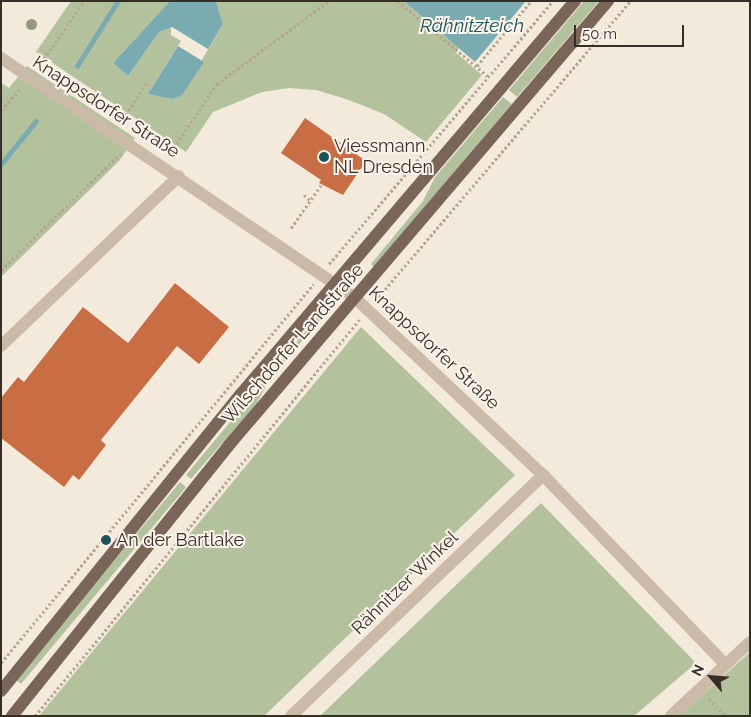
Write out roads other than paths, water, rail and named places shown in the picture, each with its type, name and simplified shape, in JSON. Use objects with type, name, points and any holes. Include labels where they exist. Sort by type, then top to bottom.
[{"type":"main road","name":"Wilschdorfer Landstraße","points":[[1,691],[335,282],[575,1]]},
{"type":"main road","name":"Wilschdorfer Landstraße","points":[[12,716],[111,588],[354,297],[608,1]]},
{"type":"street","name":"Knappsdorfer Straße","points":[[1,58],[163,165],[322,273],[354,297],[543,475],[725,664]]},
{"type":"street","points":[[1,346],[179,176]]},
{"type":"street","name":"Rähnitzer Winkel","points":[[291,716],[543,475]]},
{"type":"street","points":[[671,716],[750,642]]},
{"type":"water","points":[[170,1],[216,1],[223,24],[208,49],[172,27],[159,32],[128,76],[113,63]]},
{"type":"water","name":"Rähnitzteich","points":[[404,1],[526,1],[475,62]]},
{"type":"water","points":[[178,46],[204,62],[182,95],[172,99],[148,94]]},
{"type":"waterway","points":[[77,66],[118,1]]},
{"type":"waterway","points":[[1,164],[36,121]]},
{"type":"place","name":"Viessmann NL Dresden","points":[[324,157]]},
{"type":"place","name":"An der Bartlake","points":[[106,540]]}]
